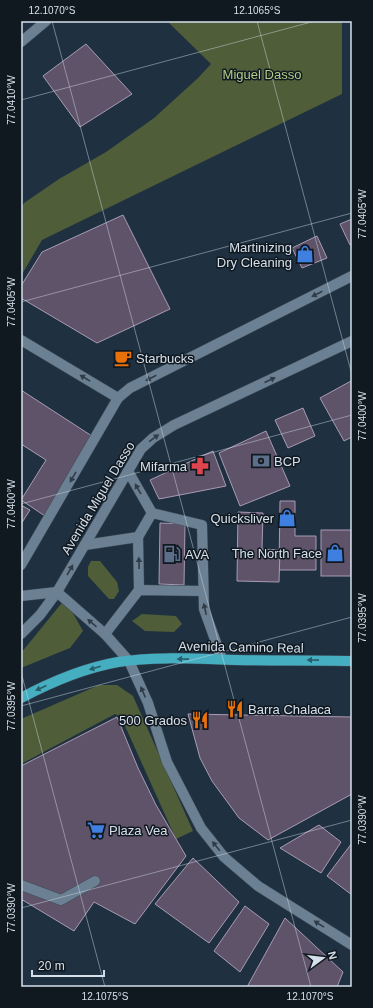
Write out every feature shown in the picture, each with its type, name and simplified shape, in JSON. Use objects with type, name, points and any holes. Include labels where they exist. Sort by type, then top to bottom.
[{"type":"main road","name":"Avenida Camino Real","points":[[21,698],[61,679],[116,662],[162,659],[352,661]]},
{"type":"street","points":[[21,42],[46,21]]},
{"type":"street","points":[[21,565],[118,398],[130,388],[352,276]]},
{"type":"street","points":[[21,340],[118,398]]},
{"type":"street","name":"Avenida Miguel Dasso","points":[[21,634],[40,615],[57,592],[140,449],[152,438],[174,425],[352,342]]},
{"type":"street","points":[[128,471],[152,513],[202,525],[204,609],[222,659]]},
{"type":"street","points":[[105,634],[139,590],[138,537],[152,513]]},
{"type":"street","points":[[85,545],[138,537]]},
{"type":"street","points":[[139,590],[203,591]]},
{"type":"street","points":[[21,596],[57,592],[105,634],[129,661],[148,702],[167,762],[201,828],[224,857],[258,886],[352,944]]},
{"type":"street","points":[[21,884],[61,900],[95,881]]},
{"type":"green space","name":"Miguel Dasso","points":[[167,21],[342,21],[342,94],[42,240],[21,276],[21,209],[24,203],[59,179],[106,152],[154,118],[198,78],[211,64]]},
{"type":"green space","points":[[91,561],[100,561],[117,582],[119,591],[114,599],[109,599],[88,576],[88,567]]},
{"type":"green space","points":[[65,599],[83,631],[70,648],[21,668],[21,653]]},
{"type":"green space","points":[[142,614],[176,616],[182,624],[174,632],[145,631],[132,621]]},
{"type":"green space","points":[[99,685],[117,685],[133,696],[193,831],[176,839],[121,717],[115,714],[21,764],[21,719]]},
{"type":"building","points":[[86,44],[132,94],[80,127],[43,76]]},
{"type":"building","points":[[123,215],[170,309],[97,343],[21,298],[21,286],[42,252]]},
{"type":"building","points":[[352,219],[352,244],[350,245],[340,224]]},
{"type":"building","points":[[317,236],[327,258],[302,268],[292,248]]},
{"type":"building","points":[[351,381],[352,437],[344,441],[320,398]]},
{"type":"building","points":[[21,390],[95,438],[45,516],[21,500],[46,460],[21,444]]},
{"type":"building","points":[[303,408],[315,436],[288,448],[275,420]]},
{"type":"building","points":[[266,431],[290,486],[240,506],[219,453]]},
{"type":"building","name":"Mifarma","points":[[213,451],[226,486],[159,499],[150,480]]},
{"type":"building","name":"Quicksliver","points":[[280,501],[295,501],[295,536],[316,536],[316,570],[279,570]]},
{"type":"building","points":[[21,505],[30,510],[21,524]]},
{"type":"building","points":[[238,512],[263,513],[262,549],[280,550],[279,582],[237,581]]},
{"type":"building","name":"AVA","points":[[160,523],[185,524],[184,585],[159,584]]},
{"type":"building","points":[[321,530],[351,530],[351,576],[321,576]]},
{"type":"building","points":[[188,714],[352,717],[352,794],[268,840],[239,818],[212,781],[200,758]]},
{"type":"building","name":"Plaza Vea","points":[[117,717],[138,768],[156,805],[186,856],[135,924],[94,902],[74,931],[21,899],[21,766]]},
{"type":"building","points":[[319,825],[341,842],[321,873],[280,848]]},
{"type":"building","points":[[352,843],[352,895],[327,876]]},
{"type":"building","points":[[193,858],[239,902],[209,943],[155,904]]},
{"type":"building","points":[[245,906],[269,924],[240,972],[214,951]]},
{"type":"building","points":[[285,918],[343,972],[337,987],[247,987]]},
{"type":"place","name":"Martinizing Dry Cleaning","points":[[305,254]]},
{"type":"place","name":"Starbucks","points":[[123,358]]},
{"type":"place","name":"BCP","points":[[261,461]]},
{"type":"place","name":"Mifarma","points":[[200,466]]},
{"type":"place","name":"Quicksliver","points":[[287,518]]},
{"type":"place","name":"The North Face","points":[[335,553]]},
{"type":"place","name":"AVA","points":[[172,554]]},
{"type":"place","name":"Barra Chalaca","points":[[235,709]]},
{"type":"place","name":"500 Grados","points":[[200,720]]},
{"type":"place","name":"Plaza Vea","points":[[96,830]]}]
